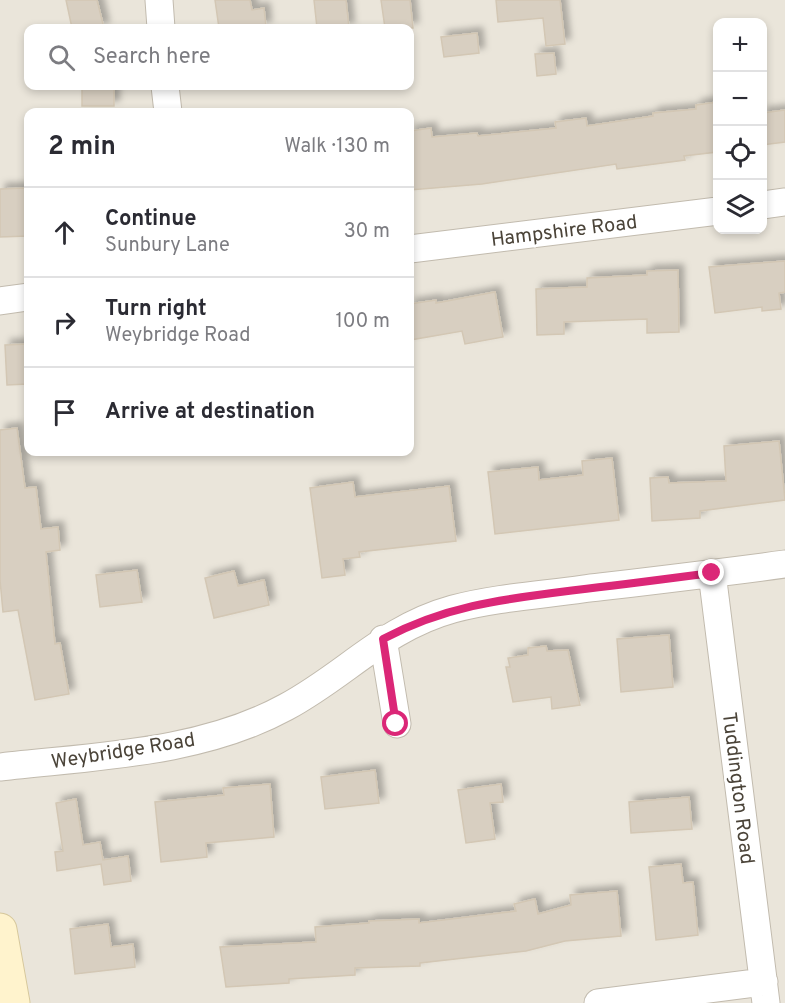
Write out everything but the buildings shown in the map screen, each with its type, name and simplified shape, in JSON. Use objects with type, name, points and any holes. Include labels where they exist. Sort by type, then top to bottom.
[{"type":"street","points":[[159,0],[161,24]]},
{"type":"street","points":[[165,90],[168,108]]},
{"type":"street","points":[[767,204],[785,202]]},
{"type":"street","name":"Hampshire Road","points":[[414,249],[713,211]]},
{"type":"street","points":[[0,301],[24,298]]},
{"type":"street","name":"Weybridge Road","points":[[0,768],[169,747],[239,729],[310,693],[383,639],[410,625],[452,609],[505,599],[785,564]]},
{"type":"street","name":"Tuddington Road","points":[[712,573],[765,993]]},
{"type":"street","points":[[383,639],[396,724]]},
{"type":"street","points":[[0,930],[13,1003]]},
{"type":"street","points":[[598,1003],[765,993]]},
{"type":"shaded area","points":[[0,0],[785,0],[785,1003],[0,1003]]},
{"type":"route","points":[[396,724],[383,639],[410,625],[452,609],[505,599],[712,573]]}]
